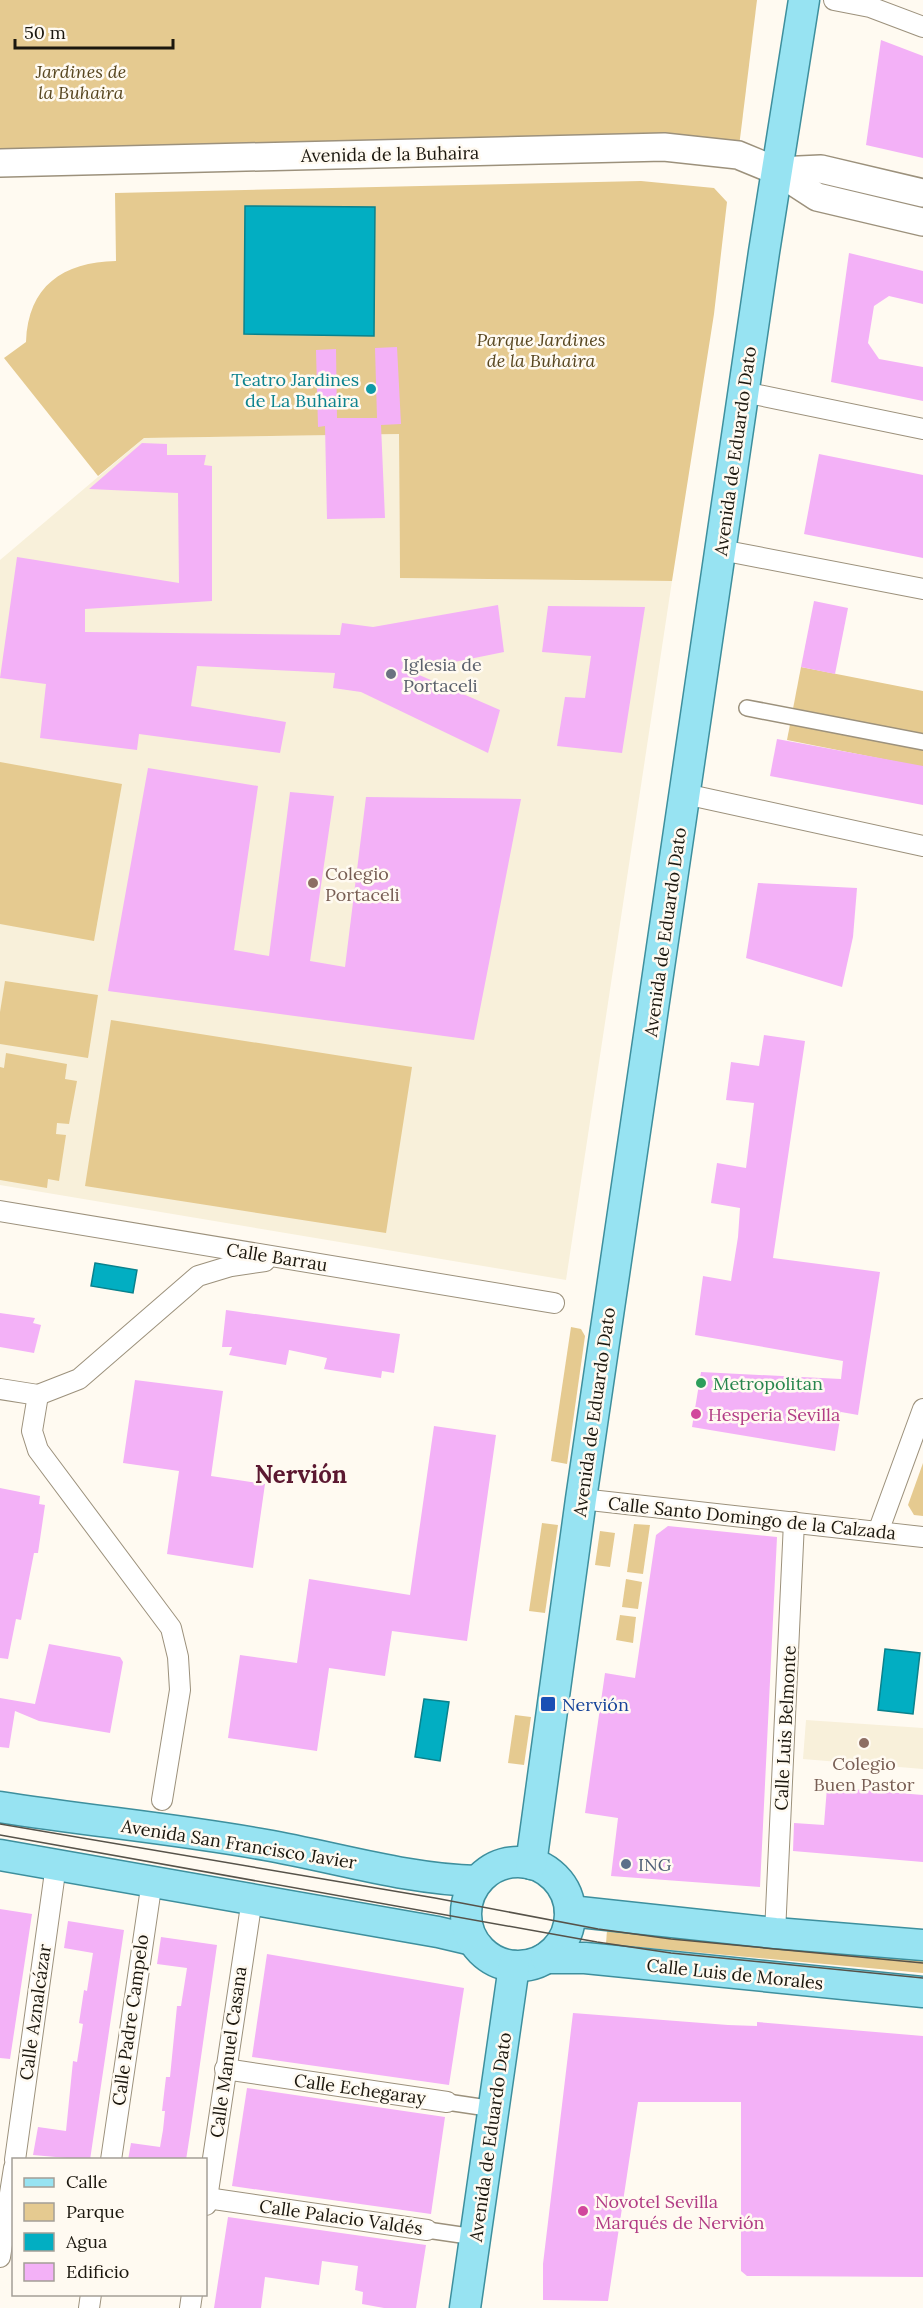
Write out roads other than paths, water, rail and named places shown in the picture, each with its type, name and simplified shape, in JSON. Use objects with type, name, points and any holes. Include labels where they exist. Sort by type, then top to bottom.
[{"type":"main road","name":"Avenida de Eduardo Dato","points":[[531,1864],[581,1499],[804,0]]},
{"type":"main road","name":"Avenida de la Buhaira","points":[[0,163],[664,147],[738,155],[777,171],[817,197],[923,222]]},
{"type":"main road","name":"Avenida de la Buhaira","points":[[777,171],[821,169],[923,192]]},
{"type":"main road","name":"Avenida San Francisco Javier","points":[[0,1807],[230,1839],[435,1877],[477,1881]]},
{"type":"main road","points":[[0,1855],[438,1932],[472,1940]]},
{"type":"main road","points":[[514,1862],[531,1864],[545,1870],[558,1881],[566,1895],[570,1911],[565,1936],[546,1958],[531,1965],[514,1966],[487,1956],[472,1940],[466,1921],[469,1898],[477,1881],[497,1867],[514,1862]]},
{"type":"main road","points":[[570,1911],[775,1933],[923,1945]]},
{"type":"main road","name":"Calle Luis de Morales","points":[[546,1958],[585,1958],[923,1992]]},
{"type":"main road","name":"Avenida de Eduardo Dato","points":[[465,2308],[514,1966]]},
{"type":"street","points":[[834,0],[870,7],[923,27]]},
{"type":"street","points":[[744,392],[923,429]]},
{"type":"street","points":[[721,550],[923,589]]},
{"type":"street","points":[[747,708],[923,742]]},
{"type":"street","points":[[685,794],[923,846]]},
{"type":"street","name":"Calle Barrau","points":[[0,1211],[554,1302]]},
{"type":"street","points":[[190,1242],[200,1260],[198,1276]]},
{"type":"street","points":[[0,1389],[38,1395],[80,1379],[198,1276],[231,1266],[283,1258]]},
{"type":"street","points":[[38,1395],[32,1431],[38,1450],[171,1628],[178,1657],[180,1690],[162,1800]]},
{"type":"street","points":[[878,1532],[923,1409]]},
{"type":"street","name":"Calle Santo Domingo de la Calzada","points":[[581,1499],[923,1537]]},
{"type":"street","name":"Calle Luis Belmonte","points":[[775,1933],[794,1522]]},
{"type":"street","name":"Calle Aznalcázar","points":[[15,2158],[56,1865]]},
{"type":"street","name":"Calle Padre Campelo","points":[[111,2158],[152,1881]]},
{"type":"street","name":"Calle Manuel Casana","points":[[207,2193],[252,1899]]},
{"type":"street","name":"Calle Echegaray","points":[[225,2069],[494,2109]]},
{"type":"street","points":[[0,2257],[12,2177]]},
{"type":"street","name":"Calle Palacio Valdés","points":[[207,2200],[475,2237]]},
{"type":"water","points":[[245,206],[375,207],[374,336],[244,334]]},
{"type":"water","points":[[95,1263],[137,1270],[133,1293],[91,1286]]},
{"type":"water","points":[[885,1649],[920,1653],[913,1714],[878,1710]]},
{"type":"water","points":[[424,1699],[449,1702],[440,1761],[415,1757]]},
{"type":"tram line","points":[[0,1824],[435,1898],[598,1929],[671,1939],[923,1963]]},
{"type":"tram line","points":[[0,1835],[597,1942],[671,1953],[923,1978]]},
{"type":"place","name":"Teatro Jardines de La Buhaira","points":[[371,389]]},
{"type":"place","name":"Iglesia de Portaceli","points":[[391,674]]},
{"type":"place","name":"Colegio Portaceli","points":[[313,883]]},
{"type":"place","name":"Metropolitan","points":[[701,1383]]},
{"type":"place","name":"Hesperia Sevilla","points":[[696,1414]]},
{"type":"place","name":"Nervión","points":[[548,1704]]},
{"type":"place","name":"Colegio Buen Pastor","points":[[864,1743]]},
{"type":"place","name":"ING","points":[[626,1864]]},
{"type":"place","name":"Novotel Sevilla Marqués de Nervión","points":[[583,2211]]},
{"type":"district","name":"Nervión","points":[[301,1474]]},
{"type":"park label","name":"Jardines de la Buhaira","points":[[81,82]]},
{"type":"park label","name":"Parque Jardines de la Buhaira","points":[[541,349]]}]
